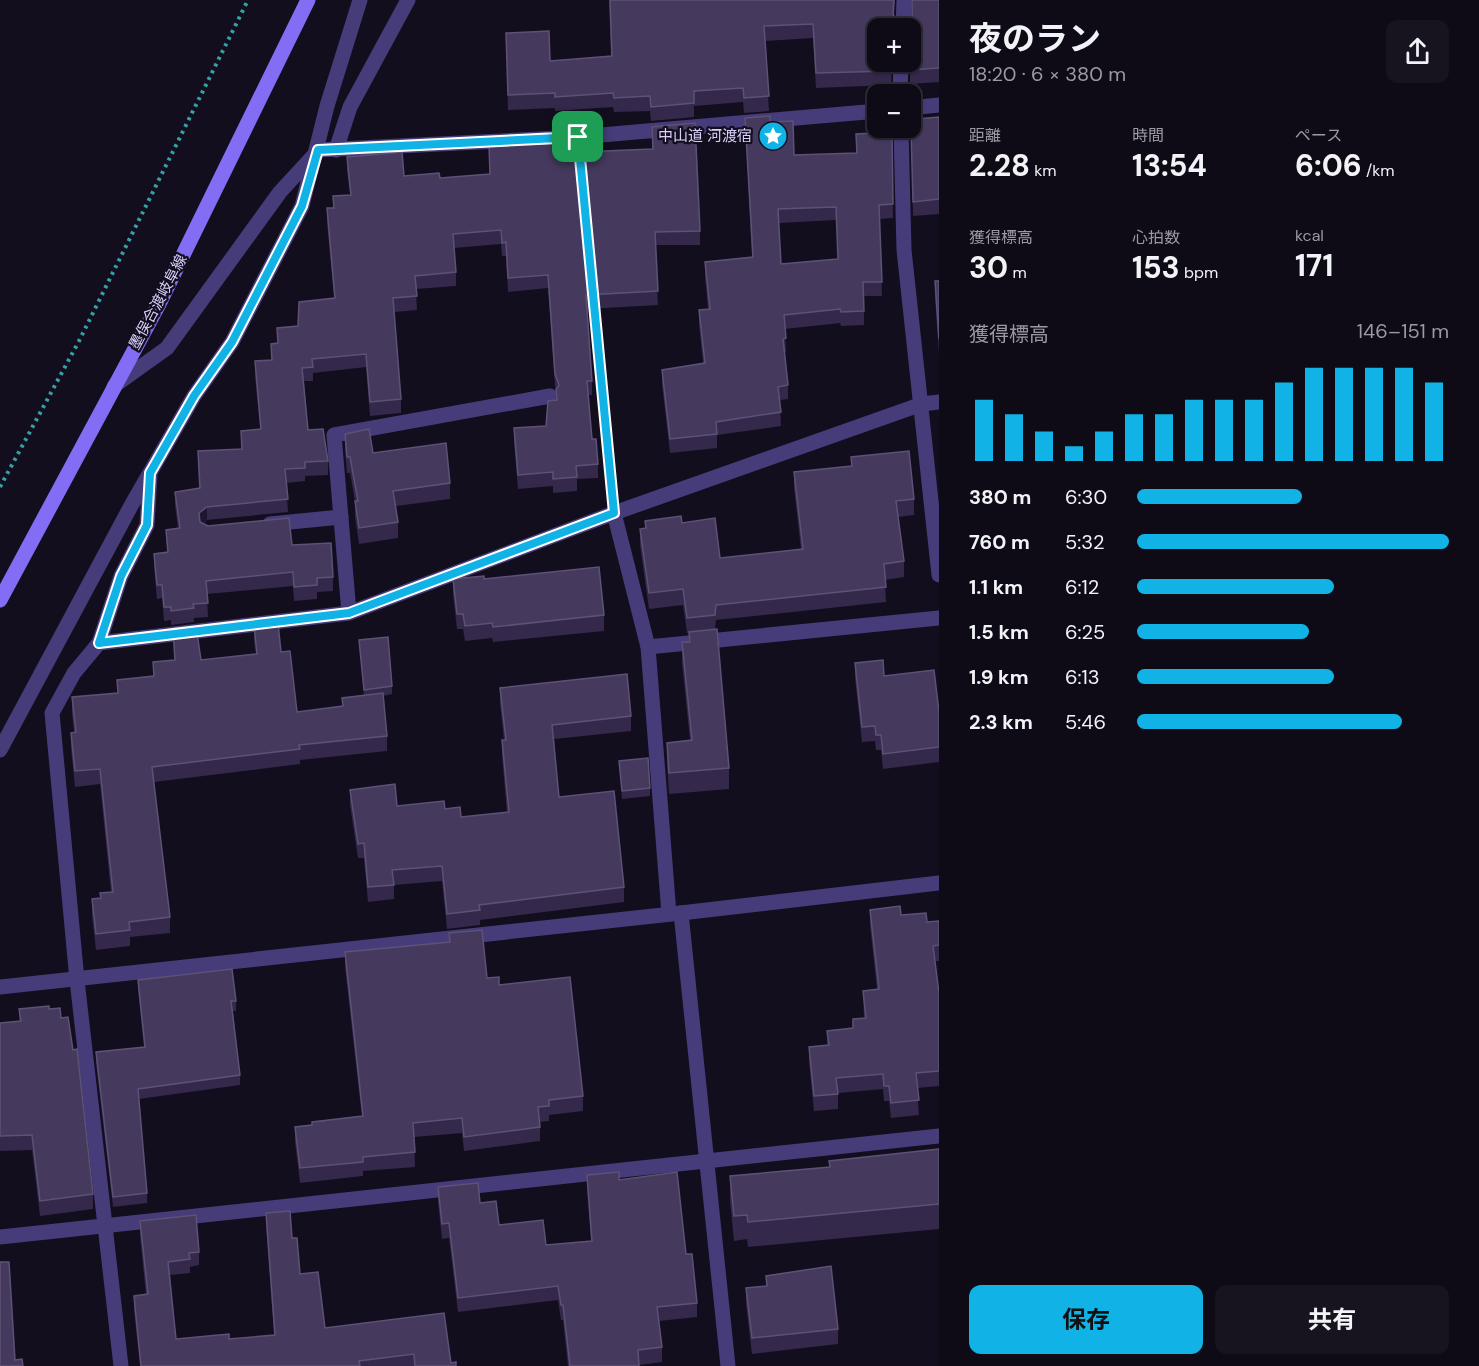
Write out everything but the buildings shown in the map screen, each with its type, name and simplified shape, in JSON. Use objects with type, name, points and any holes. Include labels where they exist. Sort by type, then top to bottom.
[{"type":"main road","name":"墨俣合渡岐阜線","points":[[0,600],[159,304],[308,0]]},
{"type":"street","points":[[0,750],[150,473],[194,396],[232,342],[302,206],[318,150],[327,106],[360,0]]},
{"type":"street","points":[[336,150],[350,107],[408,0]]},
{"type":"street","points":[[903,18],[904,0]]},
{"type":"street","points":[[921,107],[939,105]]},
{"type":"street","points":[[114,386],[166,348],[280,192],[318,150],[578,137],[867,112]]},
{"type":"street","points":[[901,138],[904,250],[939,575]]},
{"type":"street","points":[[349,613],[334,435],[550,396]]},
{"type":"street","points":[[99,643],[349,613],[614,513],[922,404],[939,402]]},
{"type":"street","points":[[121,1366],[77,980],[52,713],[74,673],[99,643],[121,576],[147,525],[150,473]]},
{"type":"street","points":[[614,513],[648,647],[675,913],[707,1161],[728,1366]]},
{"type":"street","points":[[252,526],[341,517]]},
{"type":"street","points":[[648,647],[939,618]]},
{"type":"street","points":[[0,987],[939,883]]},
{"type":"street","points":[[0,1237],[939,1136]]},
{"type":"path","points":[[0,487],[79,340],[248,0]]},
{"type":"path","points":[[594,302],[614,513]]},
{"type":"place","name":"中山道 河渡宿","points":[[773,136]]},
{"type":"route","points":[[578,137],[614,513],[349,613],[99,643],[121,576],[147,525],[150,473],[194,396],[232,342],[302,206],[318,150],[578,137]]}]
